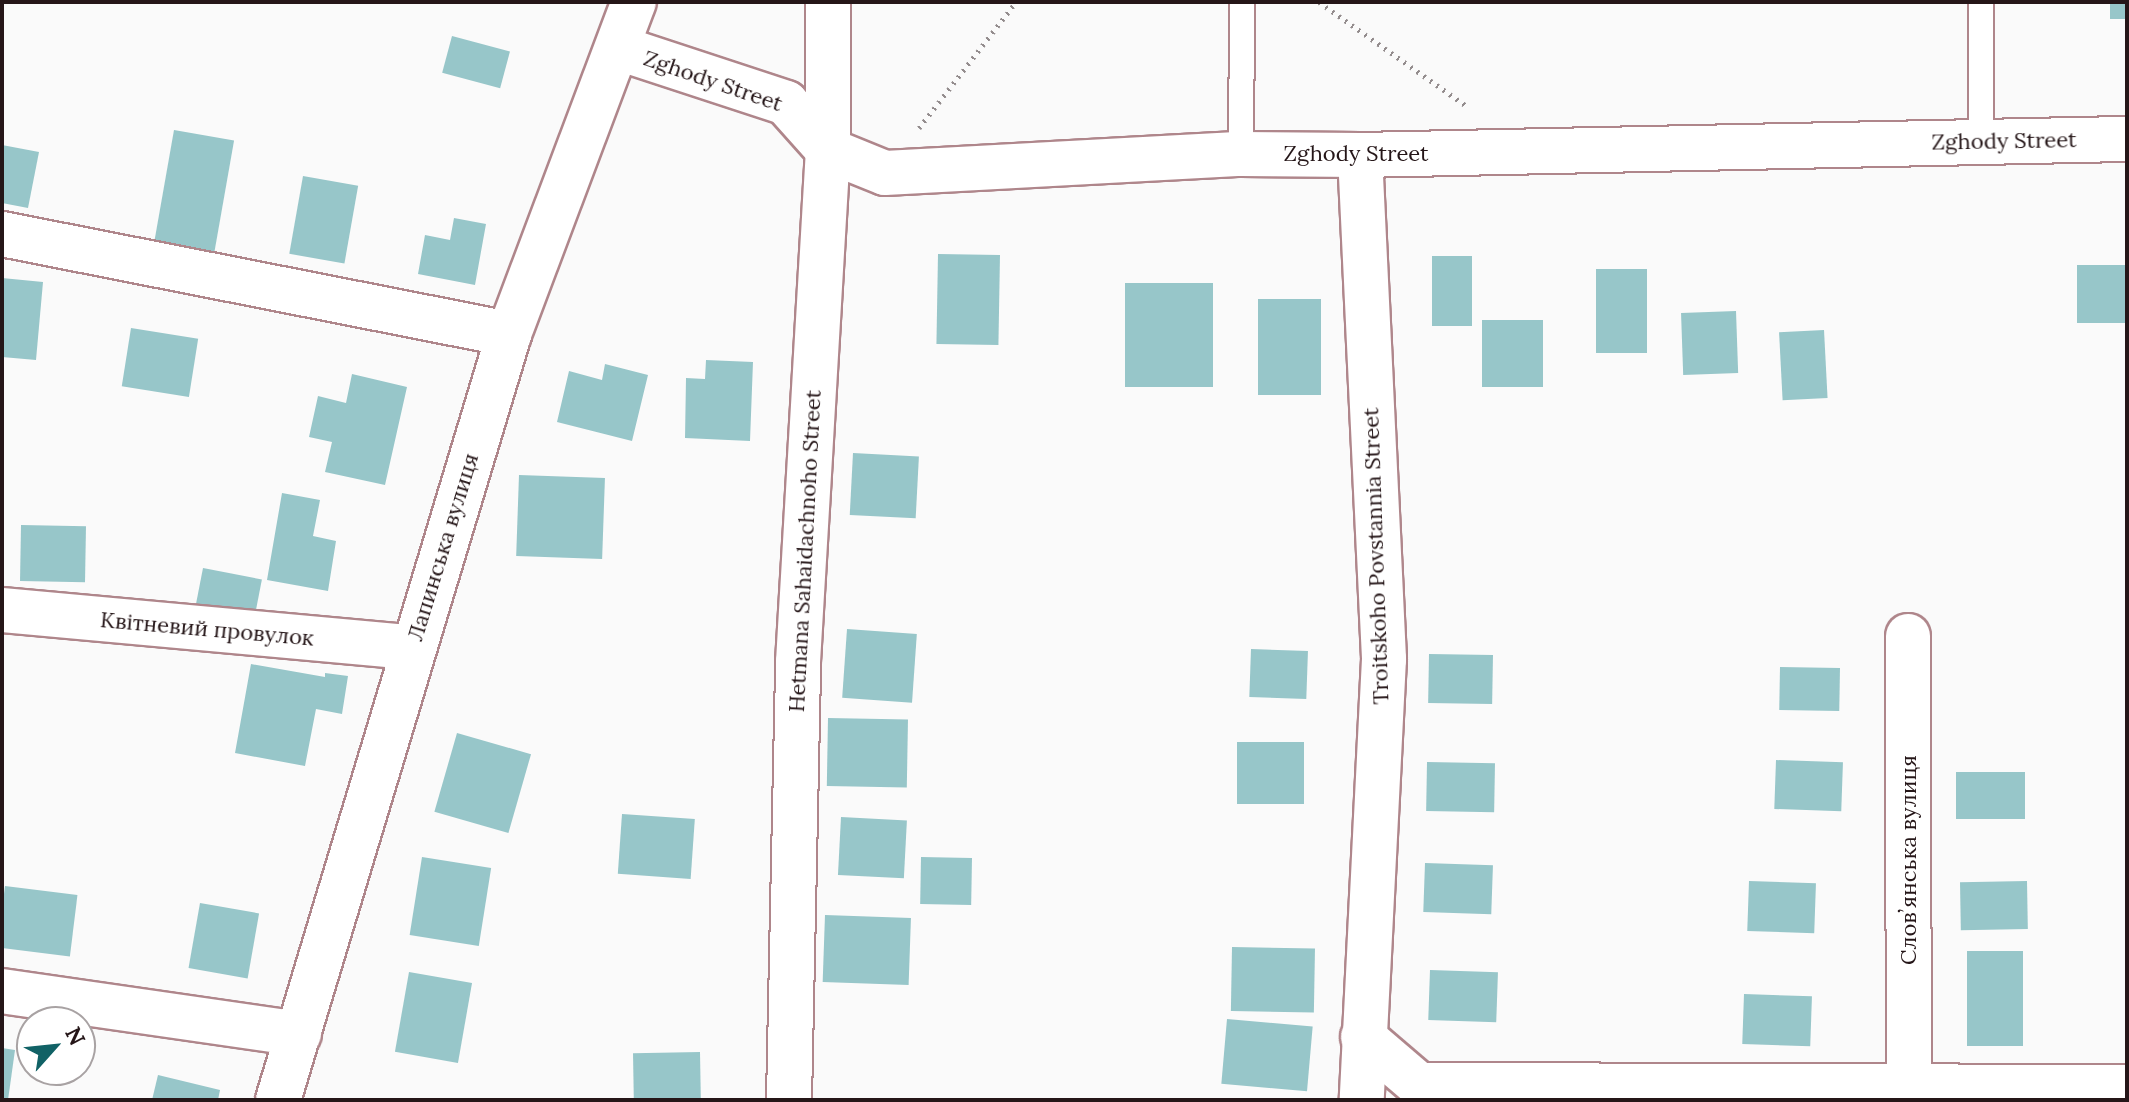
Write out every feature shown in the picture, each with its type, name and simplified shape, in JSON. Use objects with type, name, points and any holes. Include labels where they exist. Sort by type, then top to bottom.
[{"type":"street","name":"Лапинська вулиця","points":[[278,1100],[412,647],[509,334],[634,2]]},
{"type":"street","name":"Hetmana Sahaidachnoho Street","points":[[789,1100],[798,662],[828,150],[828,2]]},
{"type":"street","name":"Zghody Street","points":[[619,48],[786,103],[828,150],[885,173],[1241,154],[1360,155],[2127,139]]},
{"type":"street","name":"Troitskoho Povstannia Street","points":[[1360,155],[1384,659],[1362,1100]]},
{"type":"street","points":[[2,234],[509,334]]},
{"type":"street","name":"Квітневий провулок","points":[[2,610],[412,647]]},
{"type":"street","name":"Словʼянська вулиця","points":[[1908,636],[1909,1084]]},
{"type":"street","points":[[2,991],[299,1034]]},
{"type":"street","points":[[1363,1037],[1419,1085],[2127,1087]]},
{"type":"lane","points":[[1241,154],[1242,2]]},
{"type":"lane","points":[[1981,2],[1981,142]]},
{"type":"path","points":[[885,173],[1016,2]]},
{"type":"path","points":[[1319,2],[1531,151]]},
{"type":"building","points":[[2110,2],[2127,2],[2127,19],[2110,19]]},
{"type":"building","points":[[452,36],[510,52],[500,88],[442,73]]},
{"type":"building","points":[[174,130],[234,141],[214,253],[154,242]]},
{"type":"building","points":[[2,145],[39,152],[28,208],[2,203]]},
{"type":"building","points":[[303,176],[358,186],[344,264],[289,254]]},
{"type":"building","points":[[454,218],[486,224],[475,285],[418,274],[425,235],[450,240]]},
{"type":"building","points":[[938,254],[1000,255],[998,345],[936,344]]},
{"type":"building","points":[[1432,256],[1472,256],[1472,326],[1432,326]]},
{"type":"building","points":[[2077,265],[2127,265],[2127,323],[2077,323]]},
{"type":"building","points":[[1596,269],[1647,269],[1647,353],[1596,353]]},
{"type":"building","points":[[2,278],[43,282],[36,360],[2,357]]},
{"type":"building","points":[[1125,283],[1213,283],[1213,387],[1125,387]]},
{"type":"building","points":[[1258,299],[1321,299],[1321,395],[1258,395]]},
{"type":"building","points":[[1736,311],[1738,373],[1683,375],[1681,313]]},
{"type":"building","points":[[1482,320],[1543,320],[1543,387],[1482,387]]},
{"type":"building","points":[[131,328],[198,339],[189,397],[122,386]]},
{"type":"building","points":[[1824,330],[1828,398],[1783,400],[1779,332]]},
{"type":"building","points":[[706,360],[753,362],[750,441],[685,438],[686,378],[705,379]]},
{"type":"building","points":[[605,364],[648,375],[632,441],[557,422],[569,371],[602,380]]},
{"type":"building","points":[[352,374],[407,387],[385,485],[325,472],[332,442],[309,437],[318,396],[346,403]]},
{"type":"building","points":[[853,453],[919,456],[916,518],[850,515]]},
{"type":"building","points":[[519,475],[605,478],[602,559],[516,556]]},
{"type":"building","points":[[282,493],[320,500],[313,536],[336,541],[328,591],[267,580]]},
{"type":"building","points":[[21,525],[86,526],[85,582],[20,581]]},
{"type":"building","points":[[203,568],[262,579],[254,618],[196,606]]},
{"type":"building","points":[[847,629],[917,634],[912,703],[842,698]]},
{"type":"building","points":[[1251,649],[1308,651],[1306,699],[1249,697]]},
{"type":"building","points":[[1429,654],[1493,655],[1492,704],[1428,703]]},
{"type":"building","points":[[251,664],[325,677],[325,673],[348,676],[342,714],[316,709],[305,766],[235,753]]},
{"type":"building","points":[[1780,667],[1840,668],[1839,711],[1779,710]]},
{"type":"building","points":[[828,718],[908,719],[907,787],[827,786]]},
{"type":"building","points":[[457,733],[531,754],[508,833],[434,812]]},
{"type":"building","points":[[1237,742],[1304,742],[1304,804],[1237,804]]},
{"type":"building","points":[[1776,760],[1843,762],[1841,811],[1774,809]]},
{"type":"building","points":[[1427,762],[1495,763],[1494,812],[1426,811]]},
{"type":"building","points":[[1956,772],[2025,772],[2025,819],[1956,819]]},
{"type":"building","points":[[622,814],[695,819],[691,879],[618,874]]},
{"type":"building","points":[[841,817],[907,820],[904,878],[838,875]]},
{"type":"building","points":[[422,857],[491,868],[479,946],[410,935]]},
{"type":"building","points":[[921,857],[972,858],[971,905],[920,904]]},
{"type":"building","points":[[1425,863],[1493,865],[1491,914],[1423,912]]},
{"type":"building","points":[[1749,881],[1816,883],[1814,933],[1747,931]]},
{"type":"building","points":[[2027,881],[2028,929],[1961,930],[1960,882]]},
{"type":"building","points":[[5,886],[77,895],[70,956],[2,948]]},
{"type":"building","points":[[200,903],[259,913],[248,978],[189,968]]},
{"type":"building","points":[[825,915],[911,918],[909,985],[823,982]]},
{"type":"building","points":[[1232,947],[1315,948],[1314,1012],[1231,1011]]},
{"type":"building","points":[[1967,951],[2023,951],[2023,1046],[1967,1046]]},
{"type":"building","points":[[1430,970],[1498,972],[1496,1022],[1428,1020]]},
{"type":"building","points":[[409,972],[472,983],[458,1063],[395,1052]]},
{"type":"building","points":[[1744,994],[1812,996],[1810,1046],[1742,1044]]},
{"type":"building","points":[[1227,1019],[1313,1026],[1307,1091],[1221,1084]]},
{"type":"building","points":[[2,1048],[15,1050],[8,1100],[2,1100]]},
{"type":"building","points":[[700,1052],[701,1100],[634,1100],[633,1053]]},
{"type":"building","points":[[158,1075],[220,1090],[218,1100],[152,1100]]}]
